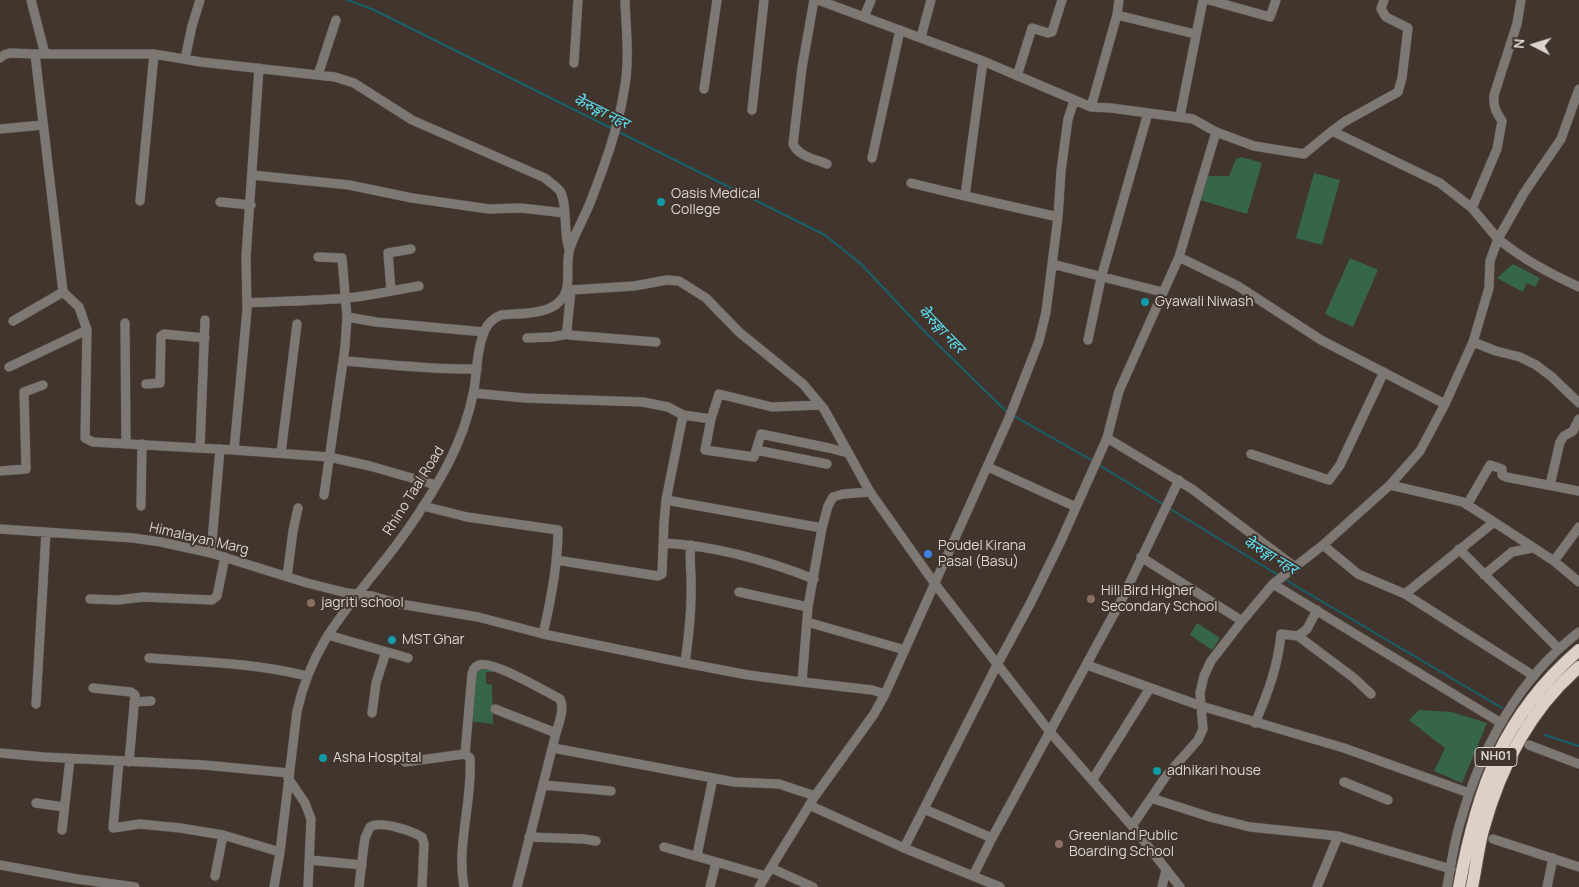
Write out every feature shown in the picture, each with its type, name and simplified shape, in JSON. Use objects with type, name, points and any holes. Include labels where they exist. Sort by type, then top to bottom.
[{"type":"highway","name":"NH01","points":[[1459,887],[1474,816],[1500,748],[1516,719],[1537,692],[1558,668],[1579,650]]},
{"type":"highway","name":"NH01","points":[[1472,887],[1483,830],[1494,794],[1508,761],[1522,735],[1542,706],[1579,666]]},
{"type":"street","points":[[31,0],[40,54],[44,124],[63,292],[80,307],[87,330],[85,438],[92,442],[329,457],[370,466],[436,485]]},
{"type":"street","points":[[185,59],[200,0]]},
{"type":"street","points":[[574,63],[578,0]]},
{"type":"street","points":[[568,334],[569,289],[567,265],[569,249],[590,204],[616,129],[624,91],[627,65],[625,0]]},
{"type":"street","points":[[704,89],[717,0]]},
{"type":"street","points":[[752,110],[764,0]]},
{"type":"street","points":[[827,164],[799,153],[793,144],[802,68],[816,0],[842,5],[864,17],[983,61],[1091,107],[1180,116],[1193,119],[1216,132],[1254,146],[1304,154],[1344,122],[1398,92],[1408,28],[1386,17],[1381,9],[1384,0]]},
{"type":"street","points":[[864,17],[871,0]]},
{"type":"street","points":[[921,38],[931,0]]},
{"type":"street","points":[[1017,76],[1032,28],[1048,33],[1052,32],[1062,0]]},
{"type":"street","points":[[1091,107],[1117,15],[1119,0]]},
{"type":"street","points":[[1180,116],[1203,0]]},
{"type":"street","points":[[1209,0],[1270,17],[1276,0]]},
{"type":"street","points":[[1472,208],[1497,149],[1502,121],[1495,111],[1493,104],[1494,95],[1517,24],[1521,0]]},
{"type":"street","points":[[1117,15],[1196,34]]},
{"type":"street","points":[[318,75],[336,20]]},
{"type":"street","points":[[872,158],[900,30]]},
{"type":"street","points":[[0,58],[10,53],[154,54],[335,77],[354,83],[412,120],[545,178],[560,191],[565,213],[569,249]]},
{"type":"street","points":[[140,201],[154,54]]},
{"type":"street","points":[[965,196],[983,61]]},
{"type":"street","points":[[234,450],[247,303],[246,257],[259,68]]},
{"type":"street","points":[[1132,826],[1166,776],[1198,740],[1203,729],[1200,693],[1204,676],[1211,661],[1275,583],[1323,545],[1390,486],[1420,451],[1445,404],[1473,342],[1489,288],[1490,261],[1498,239],[1524,193],[1561,139],[1579,89]]},
{"type":"street","points":[[759,887],[809,805],[874,714],[886,694],[1011,414],[1044,324],[1058,217],[1062,162],[1068,119],[1074,101]]},
{"type":"street","points":[[1088,340],[1101,278],[1148,113]]},
{"type":"street","points":[[0,129],[44,124]]},
{"type":"street","points":[[1332,131],[1440,183],[1472,208],[1498,239],[1522,258],[1540,269],[1579,287]]},
{"type":"street","points":[[904,848],[1035,594],[1107,438],[1119,391],[1179,257],[1216,132]]},
{"type":"street","points":[[252,176],[349,185],[412,198],[489,209],[521,208],[565,213]]},
{"type":"street","points":[[911,183],[1058,217]]},
{"type":"street","points":[[220,202],[250,205]]},
{"type":"street","points":[[391,290],[388,253],[411,249]]},
{"type":"street","points":[[318,257],[342,258],[347,317],[344,361],[324,495]]},
{"type":"street","points":[[1179,257],[1238,286],[1321,340],[1445,404]]},
{"type":"street","points":[[1052,264],[1162,292]]},
{"type":"street","points":[[569,289],[634,286],[668,280],[686,283],[706,298],[739,332],[803,384],[820,405],[870,492],[935,584],[1050,732],[1093,779],[1180,887]]},
{"type":"street","points":[[247,303],[346,298],[374,295],[391,290],[419,286]]},
{"type":"street","points":[[347,317],[376,322],[484,332],[491,322],[501,315],[544,310],[553,307],[569,289]]},
{"type":"street","points":[[13,321],[63,292]]},
{"type":"street","points":[[200,448],[205,320]]},
{"type":"street","points":[[126,323],[126,444]]},
{"type":"street","points":[[281,453],[297,324]]},
{"type":"street","points":[[9,367],[87,330]]},
{"type":"street","name":"Rhino Taal Road","points":[[274,887],[297,711],[307,676],[315,657],[328,635],[357,594],[397,544],[423,506],[456,447],[468,414],[484,332]]},
{"type":"street","points":[[146,384],[160,383],[161,336],[164,334],[205,338]]},
{"type":"street","points":[[526,338],[568,334],[571,336],[656,342]]},
{"type":"street","points":[[1473,342],[1496,351],[1520,357],[1536,365],[1552,377],[1579,403]]},
{"type":"street","points":[[344,361],[446,370],[477,369]]},
{"type":"street","points":[[1251,454],[1329,480],[1340,465],[1384,372]]},
{"type":"street","points":[[0,471],[26,469],[24,392],[43,385]]},
{"type":"street","points":[[473,393],[525,398],[643,402],[668,406],[683,415],[711,419]]},
{"type":"street","points":[[820,405],[772,407],[719,394],[711,419],[705,450],[754,457],[761,434],[848,453]]},
{"type":"street","points":[[556,560],[658,576],[662,574],[666,500],[683,415]]},
{"type":"street","points":[[1550,485],[1560,442],[1564,436],[1573,431],[1579,419]]},
{"type":"street","points":[[1107,438],[1179,480],[1295,567]]},
{"type":"street","points":[[141,506],[142,444]]},
{"type":"street","points":[[211,553],[220,449]]},
{"type":"street","points":[[756,450],[827,464]]},
{"type":"street","points":[[1467,505],[1490,465],[1502,468],[1502,475],[1506,477],[1579,491]]},
{"type":"street","points":[[988,467],[1076,507]]},
{"type":"street","points":[[973,876],[1122,599],[1179,480]]},
{"type":"street","points":[[1390,486],[1463,502],[1554,561],[1579,582]]},
{"type":"street","points":[[802,682],[808,607],[822,528],[828,506],[833,498],[843,494],[870,492]]},
{"type":"street","points":[[666,500],[822,528]]},
{"type":"street","points":[[423,506],[468,517],[558,530],[551,596],[543,634]]},
{"type":"street","points":[[287,577],[298,508]]},
{"type":"street","points":[[1405,594],[1494,522]]},
{"type":"street","points":[[1554,561],[1579,527]]},
{"type":"street","name":"Himalayan Marg","points":[[0,529],[161,542],[211,553],[314,585],[400,604],[478,617],[543,634],[685,663],[802,682],[872,690],[886,694]]},
{"type":"street","points":[[36,704],[46,532]]},
{"type":"street","points":[[664,543],[691,544],[724,550],[814,579]]},
{"type":"street","points":[[685,663],[691,624],[691,579],[688,558],[691,544]]},
{"type":"street","points":[[1323,545],[1358,574],[1405,594],[1534,676]]},
{"type":"street","points":[[1484,575],[1512,552],[1532,548]]},
{"type":"street","points":[[1459,549],[1558,649]]},
{"type":"street","points":[[90,599],[118,600],[143,597],[212,600],[217,596],[225,557]]},
{"type":"street","points":[[1141,557],[1242,621]]},
{"type":"street","points":[[1275,583],[1501,723]]},
{"type":"street","points":[[739,592],[808,607]]},
{"type":"street","points":[[1298,636],[1307,629],[1317,610]]},
{"type":"street","points":[[807,622],[905,650]]},
{"type":"street","points":[[1447,887],[1460,822],[1469,793],[1488,746],[1501,723],[1534,676],[1558,649],[1579,632]]},
{"type":"street","points":[[1255,723],[1274,675],[1279,657],[1281,634],[1298,636],[1354,678],[1371,694]]},
{"type":"street","points":[[328,635],[408,658]]},
{"type":"street","points":[[372,713],[376,683],[386,652]]},
{"type":"street","points":[[149,658],[250,666],[307,676]]},
{"type":"street","points":[[465,754],[472,674],[480,664],[488,664],[502,670],[560,699],[562,702],[562,710],[517,887]]},
{"type":"street","points":[[1087,665],[1201,706],[1344,748],[1469,793]]},
{"type":"street","points":[[93,688],[132,692],[135,695],[129,762]]},
{"type":"street","points":[[1093,779],[1150,688]]},
{"type":"street","points":[[134,702],[151,701]]},
{"type":"street","points":[[496,709],[556,732]]},
{"type":"street","points":[[1529,745],[1579,764]]},
{"type":"street","points":[[552,748],[734,782],[779,784],[815,796]]},
{"type":"street","points":[[0,753],[70,759],[204,765],[288,775],[305,803],[311,819],[308,887]]},
{"type":"street","points":[[405,762],[465,754],[470,758],[471,771],[463,858],[464,887]]},
{"type":"street","points":[[62,830],[70,759]]},
{"type":"street","points":[[119,761],[113,828],[140,824],[223,835],[280,852]]},
{"type":"street","points":[[697,855],[713,778]]},
{"type":"street","points":[[1344,782],[1388,800]]},
{"type":"street","points":[[543,785],[611,791]]},
{"type":"street","points":[[1151,798],[1210,817],[1250,827],[1338,836],[1450,869]]},
{"type":"street","points":[[36,803],[64,807]]},
{"type":"street","points":[[809,805],[904,848],[1000,887]]},
{"type":"street","points":[[924,809],[992,838]]},
{"type":"street","points":[[359,887],[365,838],[373,824],[394,827],[416,833],[422,837],[424,844],[422,887]]},
{"type":"street","points":[[214,876],[223,835]]},
{"type":"street","points":[[1317,887],[1338,836]]},
{"type":"street","points":[[529,837],[596,841]]},
{"type":"street","points":[[1493,840],[1579,867]]},
{"type":"street","points":[[664,847],[716,862],[768,872],[813,887]]},
{"type":"street","points":[[1547,887],[1553,858]]},
{"type":"street","points":[[310,860],[362,865]]},
{"type":"street","points":[[710,887],[716,862]]},
{"type":"street","points":[[0,865],[77,883],[135,887]]},
{"type":"street","points":[[1162,887],[1166,870]]},
{"type":"green space","points":[[1242,157],[1262,163],[1247,214],[1200,200],[1207,176],[1229,176],[1236,159]]},
{"type":"green space","points":[[1314,173],[1340,180],[1322,245],[1296,238]]},
{"type":"green space","points":[[1350,258],[1378,270],[1353,327],[1325,314]]},
{"type":"green space","points":[[1513,264],[1540,278],[1535,287],[1527,283],[1523,292],[1497,278]]},
{"type":"green space","points":[[1197,623],[1220,638],[1212,650],[1190,635]]},
{"type":"green space","points":[[484,668],[495,672],[486,672],[486,684],[492,685],[493,724],[470,721],[477,671]]},
{"type":"green space","points":[[1419,710],[1452,712],[1487,723],[1462,783],[1434,771],[1445,748],[1409,720]]},
{"type":"waterway","name":"केेरुङ्गा नहर","points":[[348,0],[374,10],[613,129]]},
{"type":"waterway","name":"केेरुङ्गा नहर","points":[[617,131],[825,235],[861,264],[922,329],[1008,413]]},
{"type":"waterway","name":"केेरुङ्गा नहर","points":[[1014,416],[1093,461]]},
{"type":"waterway","name":"केेरुङ्गा नहर","points":[[1099,465],[1163,504]]},
{"type":"waterway","name":"केेरुङ्गा नहर","points":[[1169,508],[1278,575]]},
{"type":"waterway","name":"केेरुङ्गा नहर","points":[[1284,579],[1502,708]]},
{"type":"waterway","name":"केेरुङ्गा नहर","points":[[1545,735],[1579,746]]},
{"type":"place","name":"Oasis Medical College","points":[[661,202]]},
{"type":"place","name":"Gyawali Niwash","points":[[1145,302]]},
{"type":"place","name":"Poudel Kirana Pasal (Basu)","points":[[928,554]]},
{"type":"place","name":"Hill Bird Higher Secondary School","points":[[1091,599]]},
{"type":"place","name":"jagriti school","points":[[311,603]]},
{"type":"place","name":"MST Ghar","points":[[392,640]]},
{"type":"place","name":"Asha Hospital","points":[[323,758]]},
{"type":"place","name":"adhikari house","points":[[1157,771]]},
{"type":"place","name":"Greenland Public Boarding School","points":[[1059,844]]}]
